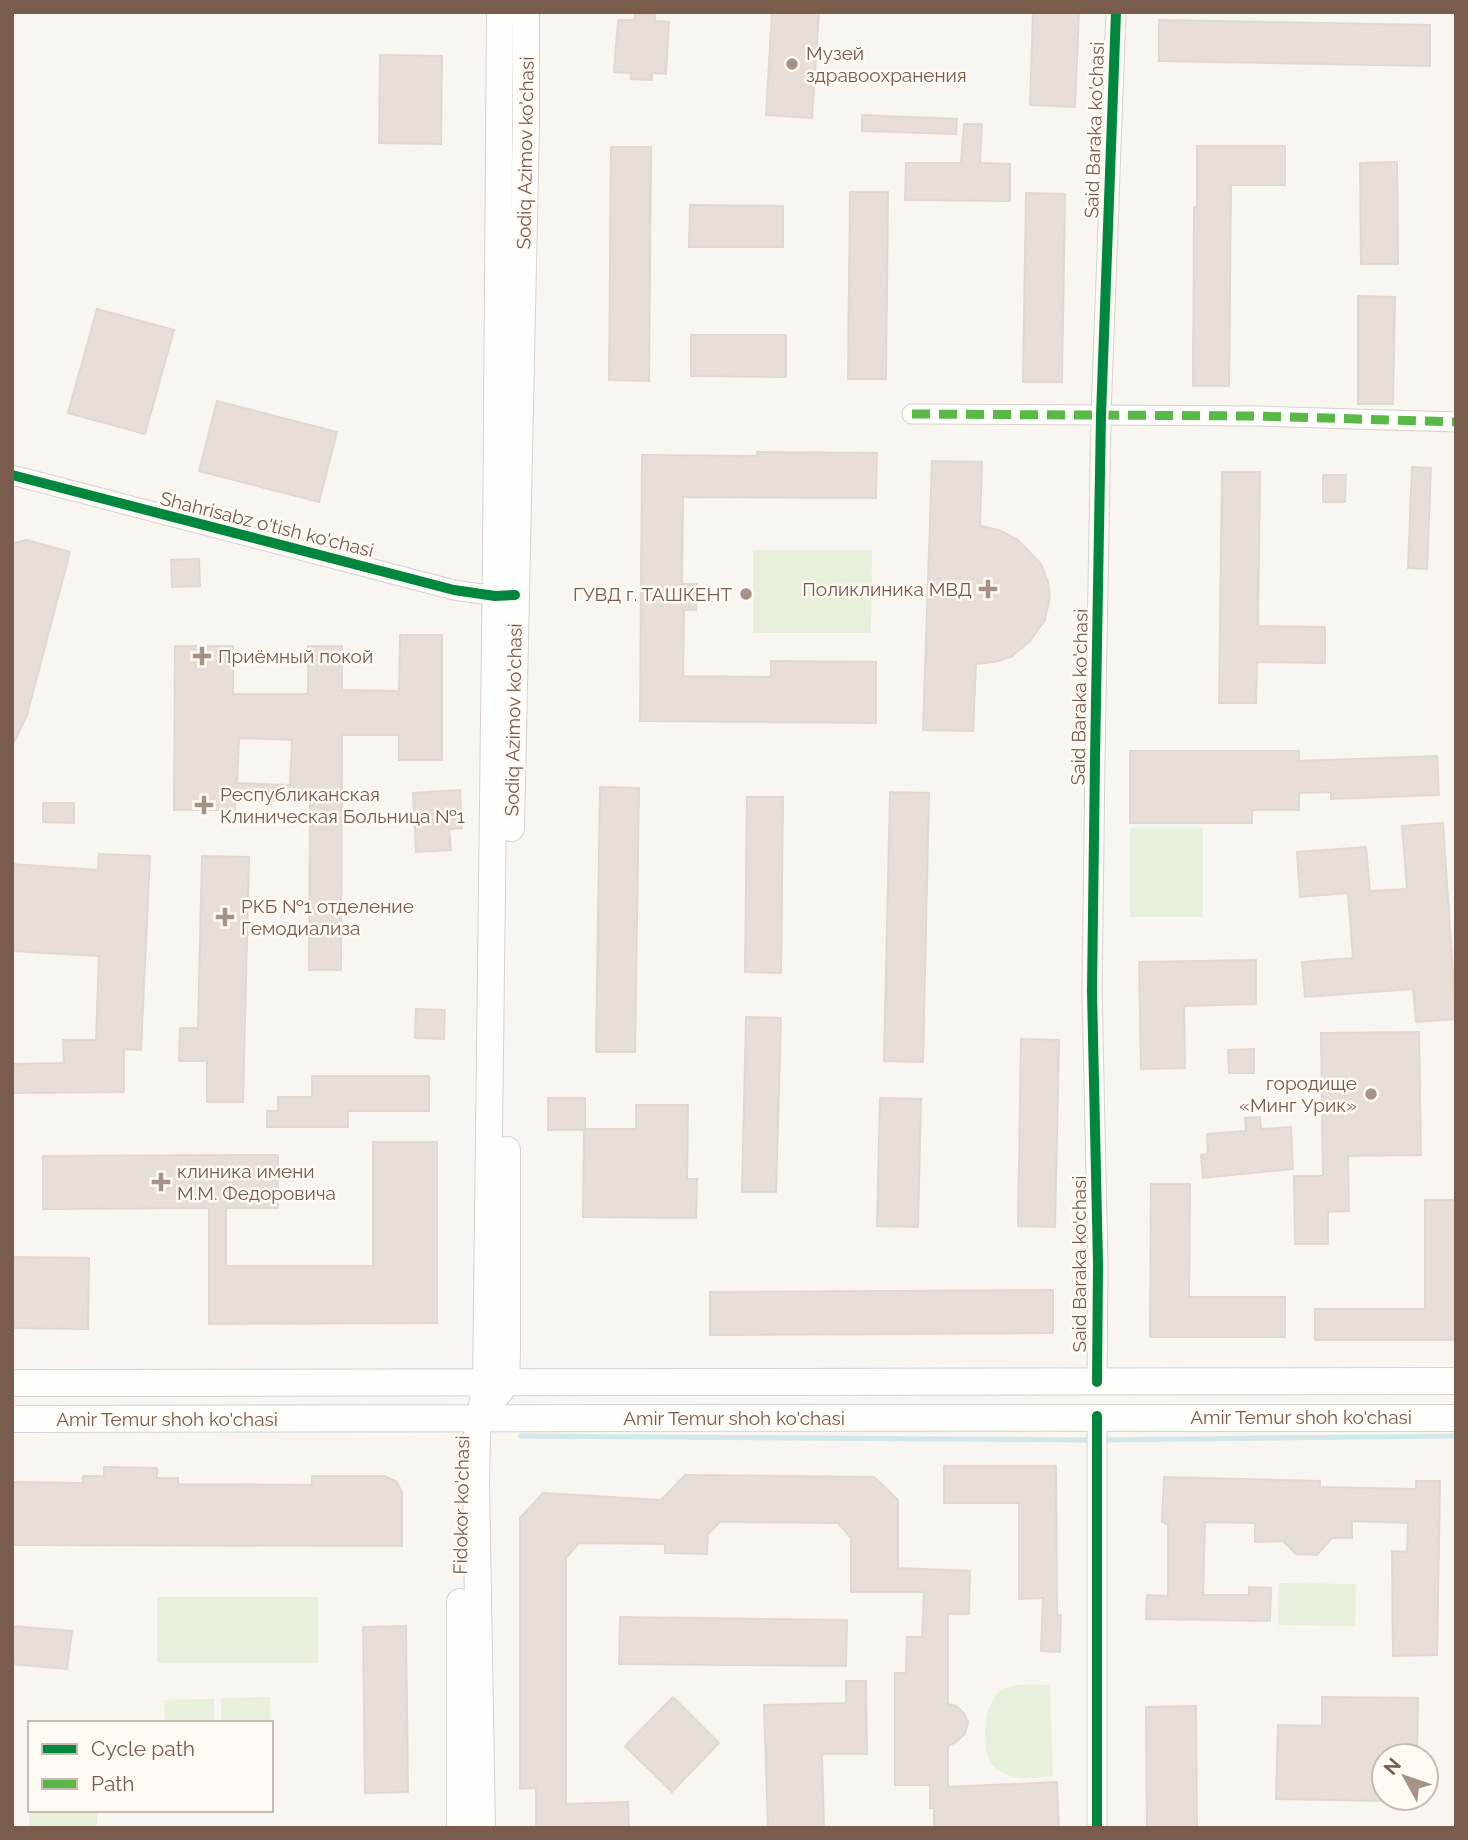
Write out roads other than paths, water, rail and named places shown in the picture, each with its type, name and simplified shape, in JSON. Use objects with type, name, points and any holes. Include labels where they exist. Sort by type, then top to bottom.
[{"type":"main road","name":"Sodiq Azimov ko'chasi","points":[[496,1383],[507,1286],[500,12]]},
{"type":"main road","name":"Sodiq Azimov ko'chasi","points":[[505,596],[526,122],[526,12]]},
{"type":"main road","name":"Amir Temur shoh ko'chasi","points":[[12,1383],[1456,1381]]},
{"type":"main road","name":"Said Baraka ko'chasi","points":[[1097,1382],[1097,1416]]},
{"type":"main road","name":"Fidokor ko'chasi","points":[[460,1828],[460,1563],[471,1420],[496,1383]]},
{"type":"main road","name":"Amir Temur shoh ko'chasi","points":[[12,1419],[471,1420],[1097,1416],[1456,1418]]},
{"type":"main road","name":"Fidokor ko'chasi","points":[[471,1420],[477,1433],[482,1828]]},
{"type":"street","name":"Said Baraka ko'chasi","points":[[1097,1382],[1098,1264],[1092,991],[1101,415],[1116,12]]},
{"type":"street","points":[[912,414],[1269,417],[1456,422]]},
{"type":"street","name":"Shahrisabz o'tish ko'chasi","points":[[12,475],[454,590],[505,596]]},
{"type":"street","name":"Said Baraka ko'chasi","points":[[1097,1416],[1097,1828]]},
{"type":"waterway","points":[[521,1436],[1092,1440]]},
{"type":"waterway","points":[[1102,1440],[1456,1436]]},
{"type":"place","name":"Музей здравоохранения","points":[[792,64]]},
{"type":"place","name":"Поликлиника МВД","points":[[988,589]]},
{"type":"place","name":"ГУВД г. ТАШКЕНТ","points":[[746,594]]},
{"type":"place","name":"Приёмный покой","points":[[202,656]]},
{"type":"place","name":"Республиканская Клиническая Больница №1","points":[[204,805]]},
{"type":"place","name":"РКБ №1 отделение Гемодиализа","points":[[225,917]]},
{"type":"place","name":"городище «Минг Урик»","points":[[1371,1094]]},
{"type":"place","name":"клиника имени М.М. Федоровича","points":[[161,1182]]}]
